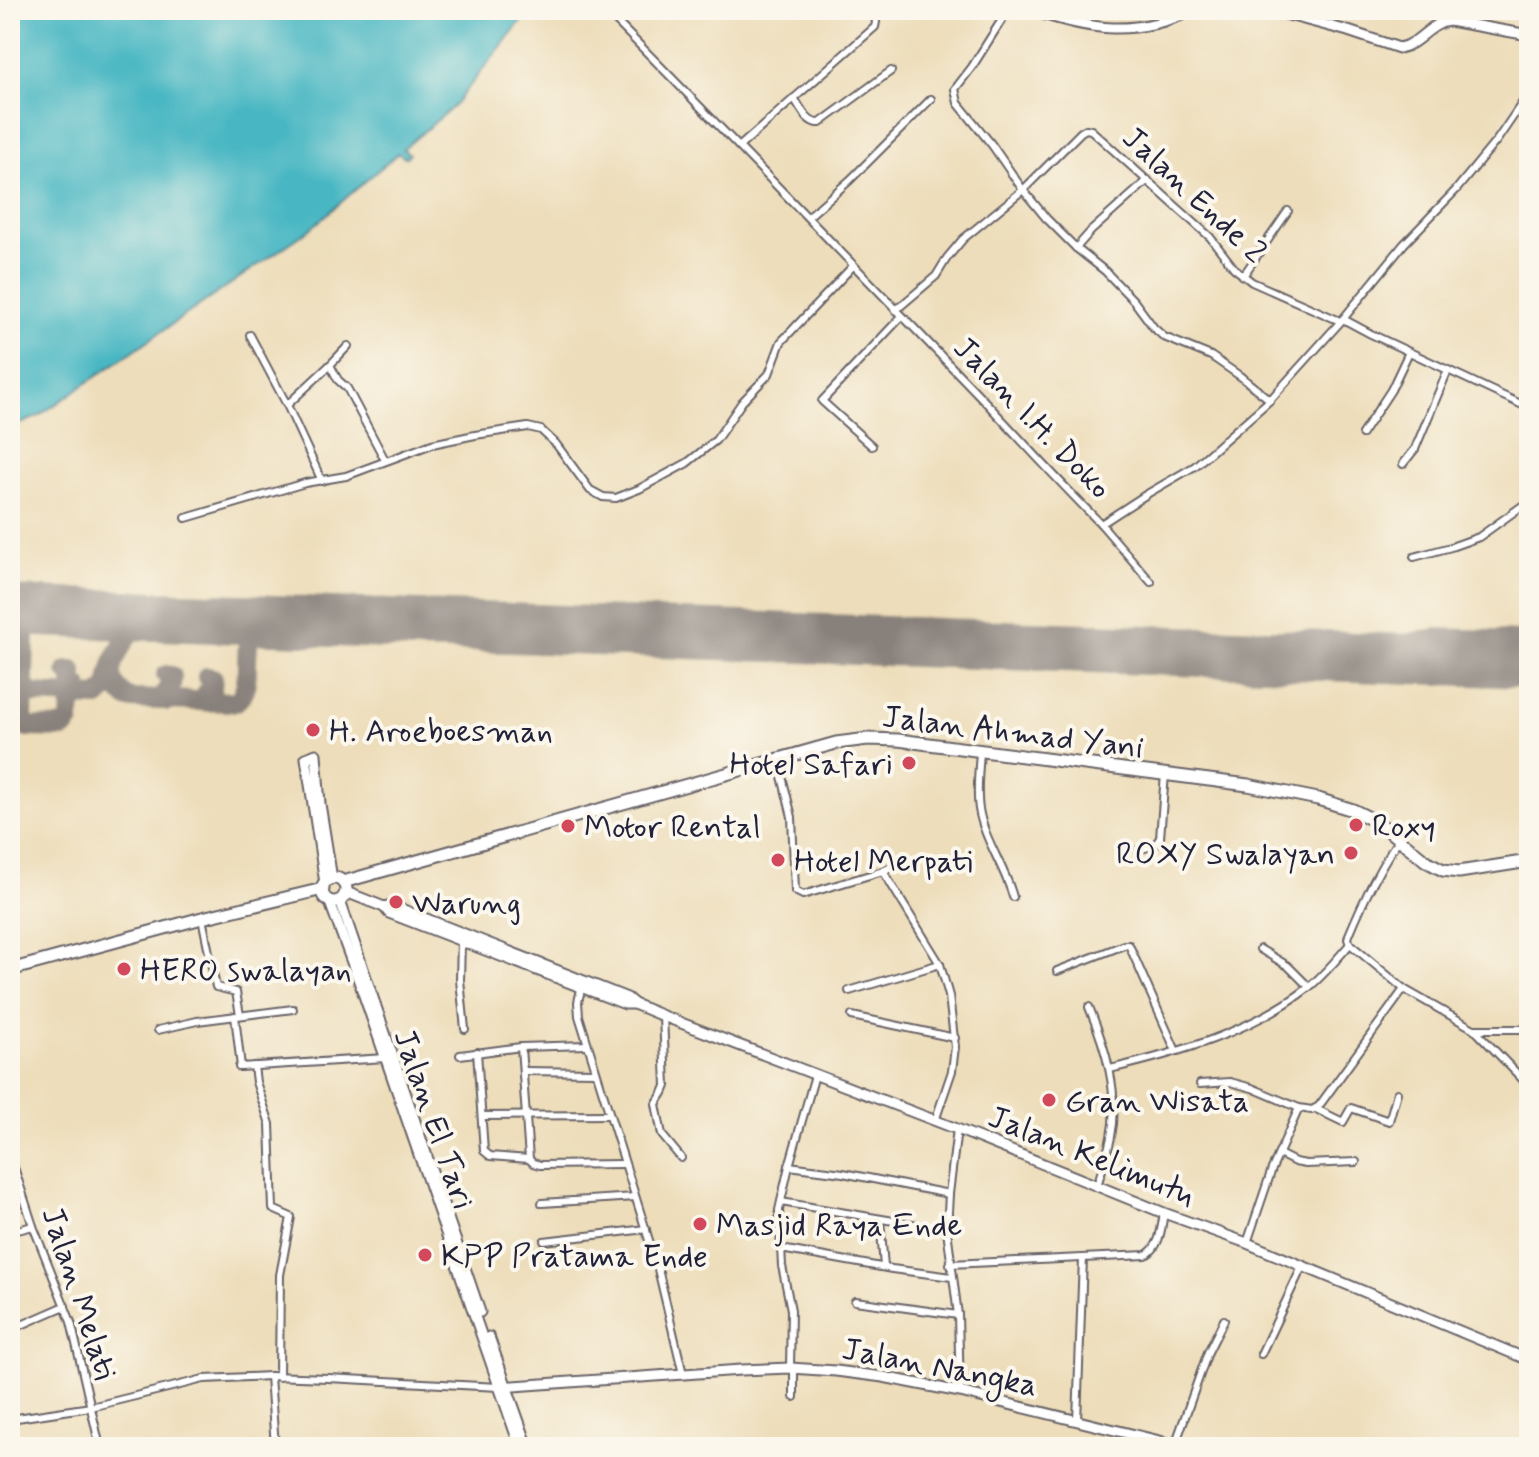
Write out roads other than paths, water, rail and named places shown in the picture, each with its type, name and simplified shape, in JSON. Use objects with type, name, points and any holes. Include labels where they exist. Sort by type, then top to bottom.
[{"type":"highway","name":"Jalan Ahmad Yani","points":[[10,970],[202,918],[334,889],[836,743],[868,739],[898,740],[1248,785],[1318,799],[1344,806],[1379,823],[1426,861],[1443,870],[1459,872],[1529,861]]},
{"type":"street","name":"Jalan I.H. Doko","points":[[605,10],[740,146],[1101,524],[1195,466],[1270,400],[1404,244],[1456,190],[1497,140],[1529,93]]},
{"type":"street","points":[[740,146],[875,27],[873,10]]},
{"type":"street","points":[[1008,10],[955,89],[958,103],[1046,218],[1115,281],[1154,328],[1164,337],[1211,356],[1270,400]]},
{"type":"street","points":[[1031,10],[1065,22],[1119,29],[1166,22],[1194,10]]},
{"type":"street","points":[[1270,10],[1399,48],[1407,47],[1441,22],[1449,21],[1529,35]]},
{"type":"street","points":[[794,98],[809,121],[820,123],[891,71]]},
{"type":"street","points":[[808,217],[931,99]]},
{"type":"street","name":"Jalan Ende 2","points":[[896,310],[936,276],[963,239],[1023,190],[1086,129],[1091,130],[1210,237],[1243,276],[1252,282],[1529,408]]},
{"type":"street","points":[[1076,248],[1148,180]]},
{"type":"street","points":[[1243,276],[1288,211]]},
{"type":"street","points":[[186,518],[305,483],[346,476],[432,444],[528,427],[541,430],[556,444],[590,490],[603,497],[616,498],[687,463],[716,440],[742,402],[769,374],[781,342],[853,266]]},
{"type":"street","points":[[872,446],[822,401],[902,316]]},
{"type":"street","points":[[250,335],[322,481]]},
{"type":"street","points":[[287,405],[348,346]]},
{"type":"street","points":[[1362,434],[1391,390],[1409,352]]},
{"type":"street","points":[[330,365],[338,380],[347,388],[385,460]]},
{"type":"street","points":[[1403,464],[1415,449],[1448,370]]},
{"type":"street","points":[[1414,557],[1479,537],[1529,501]]},
{"type":"street","points":[[1101,524],[1151,582]]},
{"type":"street","points":[[980,751],[979,808],[1013,897]]},
{"type":"street","points":[[311,756],[321,839],[334,889],[384,907],[389,913],[582,984]]},
{"type":"street","points":[[778,760],[792,817],[795,891],[803,895],[883,871],[904,861]]},
{"type":"street","points":[[1138,850],[1155,845],[1160,838],[1165,774]]},
{"type":"street","points":[[1399,838],[1365,896],[1349,935],[1350,944],[1404,989],[1474,1029],[1529,1086]]},
{"type":"street","points":[[883,871],[940,964],[949,996],[955,1047],[952,1071],[935,1121]]},
{"type":"street","name":"Jalan El Tari","points":[[334,889],[386,1058],[420,1145]]},
{"type":"street","name":"Jalan El Tari","points":[[334,889],[488,1336],[520,1447]]},
{"type":"street","points":[[384,907],[391,905],[582,984]]},
{"type":"street","points":[[202,918],[216,987],[236,992],[240,1067],[386,1058]]},
{"type":"street","points":[[461,940],[460,980],[465,1029]]},
{"type":"street","points":[[1110,1069],[1204,1042],[1277,1009],[1309,987],[1350,944]]},
{"type":"street","points":[[1057,971],[1129,945],[1176,1051]]},
{"type":"street","points":[[1260,949],[1288,966],[1309,987]]},
{"type":"street","points":[[849,991],[940,964]]},
{"type":"street","points":[[582,984],[579,1016],[658,1269],[683,1374]]},
{"type":"street","name":"Jalan Kelimutu","points":[[582,984],[625,1004],[634,1004],[1247,1243],[1529,1360]]},
{"type":"street","points":[[1316,1109],[1404,989]]},
{"type":"street","points":[[1089,1007],[1110,1069],[1113,1109],[1112,1135],[1097,1186]]},
{"type":"street","points":[[158,1030],[197,1021],[293,1009]]},
{"type":"street","points":[[663,1016],[666,1086],[656,1104],[662,1135],[681,1158]]},
{"type":"street","points":[[852,1016],[955,1038]]},
{"type":"street","points":[[1474,1029],[1529,1029]]},
{"type":"street","points":[[460,1055],[521,1047],[587,1045]]},
{"type":"street","points":[[521,1047],[529,1159]]},
{"type":"street","points":[[477,1052],[485,1154],[529,1159],[540,1165],[624,1164]]},
{"type":"street","points":[[254,1066],[270,1124],[273,1209],[291,1217],[280,1275],[279,1377]]},
{"type":"street","points":[[524,1071],[596,1072]]},
{"type":"street","points":[[794,1397],[791,1310],[781,1249],[779,1210],[815,1075]]},
{"type":"street","points":[[1200,1084],[1230,1082],[1299,1108],[1316,1109],[1343,1122],[1351,1108],[1389,1121],[1397,1093]]},
{"type":"street","points":[[1247,1243],[1299,1108]]},
{"type":"street","points":[[482,1116],[610,1115]]},
{"type":"street","points":[[957,1129],[947,1230],[958,1315],[960,1392]]},
{"type":"street","points":[[1279,1154],[1306,1164],[1356,1162]]},
{"type":"street","name":"Jalan Melati","points":[[10,1155],[76,1341],[100,1447]]},
{"type":"street","points":[[789,1166],[856,1175],[949,1194]]},
{"type":"street","points":[[542,1203],[635,1197]]},
{"type":"street","points":[[781,1202],[947,1230]]},
{"type":"street","points":[[950,1264],[1146,1255],[1158,1243],[1164,1213]]},
{"type":"street","points":[[880,1219],[884,1267]]},
{"type":"street","points":[[10,1232],[33,1226]]},
{"type":"street","points":[[544,1241],[646,1229]]},
{"type":"street","points":[[781,1249],[952,1277]]},
{"type":"street","points":[[1077,1421],[1083,1258]]},
{"type":"street","points":[[1261,1354],[1302,1267]]},
{"type":"street","points":[[855,1301],[958,1315]]},
{"type":"street","points":[[10,1330],[65,1306]]},
{"type":"street","points":[[1179,1446],[1208,1352],[1224,1320]]},
{"type":"street","name":"Jalan Nangka","points":[[503,1387],[792,1368],[883,1377],[960,1392],[1179,1446]]},
{"type":"street","points":[[270,1376],[275,1447]]},
{"type":"street","points":[[10,1419],[91,1407],[204,1379],[270,1376],[503,1387]]},
{"type":"street","name":"Jalan El Tari","points":[[503,1387],[528,1447]]},
{"type":"water","points":[[10,10],[530,10],[453,107],[403,149],[409,154],[406,158],[398,153],[309,230],[37,417],[10,428]]},
{"type":"place","name":"H. Aroeboesman","points":[[313,730]]},
{"type":"place","name":"Hotel Safari","points":[[909,763]]},
{"type":"place","name":"Roxy","points":[[1356,825]]},
{"type":"place","name":"Motor Rental","points":[[568,826]]},
{"type":"place","name":"ROXY Swalayan","points":[[1351,853]]},
{"type":"place","name":"Hotel Merpati","points":[[778,860]]},
{"type":"place","name":"Warung","points":[[396,902]]},
{"type":"place","name":"HERO swalayan","points":[[124,969]]},
{"type":"place","name":"Gran Wisata","points":[[1049,1100]]},
{"type":"place","name":"Masjid Raya Ende","points":[[700,1224]]},
{"type":"place","name":"KPP Pratama Ende","points":[[425,1255]]}]
